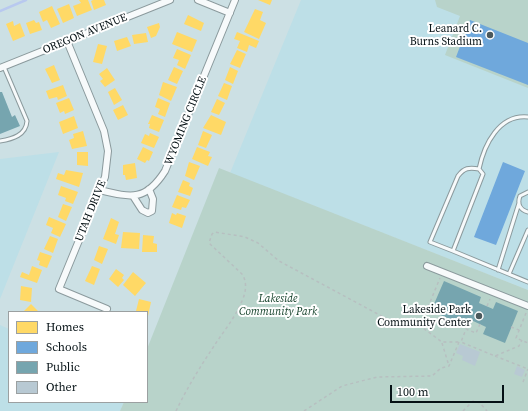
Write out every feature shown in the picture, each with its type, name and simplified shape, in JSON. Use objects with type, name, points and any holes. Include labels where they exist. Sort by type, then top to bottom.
[{"type":"street","name":"OREGON AVENUE","points":[[2,67],[170,0]]},
{"type":"street","points":[[198,0],[230,13]]},
{"type":"street","name":"WYOMING CIRCLE","points":[[100,190],[127,197],[150,189],[158,181],[165,171],[235,0]]},
{"type":"street","name":"UTAH DRIVE","points":[[67,41],[101,123],[107,143],[107,163],[100,190],[59,289],[107,309]]},
{"type":"street","points":[[133,196],[142,210],[148,213],[152,211],[154,206],[150,189]]},
{"type":"street","points":[[427,266],[527,308]]},
{"type":"lane","points":[[0,141],[22,133],[26,130],[27,121],[2,67]]},
{"type":"lane","points":[[479,169],[481,158],[498,128],[505,122],[516,118],[528,117]]},
{"type":"lane","points":[[454,252],[483,174],[479,169],[469,168],[462,170],[458,176],[430,242],[454,252],[498,270],[528,282]]},
{"type":"lane","points":[[498,270],[520,196],[528,192]]},
{"type":"lane","points":[[519,203],[522,209],[528,212]]},
{"type":"lane","points":[[509,274],[528,230]]},
{"type":"path","points":[[176,411],[194,376],[233,317],[246,290],[246,281],[243,275],[209,243],[212,234],[216,232],[245,237],[258,243],[286,265],[389,320],[412,320],[442,342],[460,342],[528,369],[523,382]]},
{"type":"path","points":[[428,307],[440,279],[443,277]]},
{"type":"path","points":[[487,306],[491,297]]},
{"type":"path","points":[[527,308],[516,338],[528,343]]},
{"type":"path","points":[[304,411],[342,386],[377,377],[432,376],[441,368],[448,366],[466,329],[476,333],[480,324]]},
{"type":"path","points":[[511,327],[519,330]]},
{"type":"path","points":[[495,356],[519,346],[522,340]]},
{"type":"path","points":[[442,342],[448,366]]},
{"type":"path","points":[[463,411],[473,401],[484,406],[487,411]]},
{"type":"shaded area","points":[[301,0],[528,0],[528,290],[230,173]]},
{"type":"shaded area","points":[[59,152],[0,299],[0,159]]},
{"type":"shaded area","points":[[0,325],[8,329],[8,403],[124,403],[120,411],[0,411]]},
{"type":"green space","name":"Leanard C. Burns Stadium","points":[[435,0],[528,0],[528,88],[445,55],[460,16],[437,7]]},
{"type":"green space","name":"Lakeside Community Park","points":[[219,168],[528,290],[528,411],[120,411],[124,403],[148,403],[148,346]]},
{"type":"building: Homes","points":[[79,0],[88,0],[92,10],[77,16],[73,6],[81,3]]},
{"type":"building: Homes","points":[[104,0],[106,5],[94,10],[91,1]]},
{"type":"building: Homes","points":[[258,0],[272,0],[270,5]]},
{"type":"building: Homes","points":[[69,4],[74,18],[63,23],[57,9]]},
{"type":"building: Homes","points":[[52,6],[60,24],[51,28],[47,20],[43,22],[39,12]]},
{"type":"building: Homes","points":[[255,9],[263,12],[260,20],[266,23],[259,39],[244,32]]},
{"type":"building: Homes","points":[[188,15],[204,23],[201,31],[184,24]]},
{"type":"building: Homes","points":[[34,20],[36,23],[39,22],[42,30],[30,34],[26,23]]},
{"type":"building: Homes","points":[[13,21],[14,26],[20,23],[25,36],[13,41],[6,24]]},
{"type":"building: Homes","points":[[159,23],[160,27],[156,36],[151,38],[147,27]]},
{"type":"building: Homes","points":[[177,32],[197,40],[192,52],[172,44]]},
{"type":"building: Homes","points":[[237,32],[259,41],[256,48],[249,45],[247,52],[237,48],[240,41],[234,39]]},
{"type":"building: Homes","points":[[146,33],[148,42],[134,44],[132,35]]},
{"type":"building: Homes","points":[[127,37],[131,46],[117,51],[114,41]]},
{"type":"building: Homes","points":[[98,44],[107,46],[102,64],[93,62]]},
{"type":"building: Homes","points":[[177,49],[191,55],[185,69],[177,65],[179,60],[173,58]]},
{"type":"building: Homes","points":[[237,50],[246,54],[240,68],[230,64]]},
{"type":"building: Homes","points":[[54,65],[60,80],[52,83],[45,69]]},
{"type":"building: Homes","points":[[174,67],[183,71],[177,84],[168,80]]},
{"type":"building: Homes","points":[[230,67],[238,71],[233,84],[225,80]]},
{"type":"building: Homes","points":[[107,68],[115,80],[105,87],[100,81],[103,79],[99,74]]},
{"type":"building: Homes","points":[[163,82],[177,87],[171,101],[159,95]]},
{"type":"building: Homes","points":[[224,83],[232,86],[227,100],[218,96]]},
{"type":"building: Homes","points":[[63,85],[67,96],[58,100],[57,97],[49,99],[46,91]]},
{"type":"building: Homes","points":[[115,88],[122,100],[114,105],[108,92]]},
{"type":"building: Homes","points":[[69,98],[74,110],[65,114],[64,111],[60,113],[56,103]]},
{"type":"building: Homes","points":[[158,98],[170,103],[165,117],[158,114],[160,109],[155,107]]},
{"type":"building: Homes","points":[[217,99],[225,103],[219,115],[211,112]]},
{"type":"building: Homes","points":[[123,105],[128,115],[118,120],[113,110]]},
{"type":"building: Homes","points":[[152,115],[164,120],[159,132],[149,128],[150,124],[148,124]]},
{"type":"building: Homes","points":[[211,115],[226,122],[221,135],[203,128]]},
{"type":"building: Homes","points":[[74,116],[78,128],[63,134],[59,122]]},
{"type":"building: Homes","points":[[83,131],[87,146],[72,149],[69,140],[74,138],[73,134]]},
{"type":"building: Homes","points":[[203,131],[212,135],[206,148],[198,145]]},
{"type":"building: Homes","points":[[150,133],[159,137],[154,148],[141,143],[145,134],[149,136]]},
{"type":"building: Homes","points":[[143,147],[153,152],[149,161],[147,160],[145,163],[137,159]]},
{"type":"building: Homes","points":[[197,147],[210,152],[208,156],[212,157],[208,166],[192,159]]},
{"type":"building: Homes","points":[[77,152],[88,152],[88,166],[77,165]]},
{"type":"building: Homes","points":[[189,162],[200,166],[194,180],[185,176]]},
{"type":"building: Homes","points":[[135,163],[137,178],[126,180],[125,175],[123,175],[123,165]]},
{"type":"building: Homes","points":[[66,170],[83,173],[79,187],[56,179],[58,173],[64,175]]},
{"type":"building: Homes","points":[[183,180],[190,183],[189,186],[193,188],[190,196],[178,192]]},
{"type":"building: Homes","points":[[61,186],[78,192],[73,204],[65,201],[66,198],[58,195]]},
{"type":"building: Homes","points":[[177,195],[190,200],[186,208],[182,207],[181,210],[172,207]]},
{"type":"building: Homes","points":[[63,204],[72,207],[66,221],[58,217]]},
{"type":"building: Homes","points":[[172,213],[186,216],[182,228],[169,223]]},
{"type":"building: Homes","points":[[49,217],[66,224],[60,237],[51,233],[53,228],[46,225]]},
{"type":"building: Homes","points":[[111,218],[119,222],[115,234],[119,235],[116,244],[103,239]]},
{"type":"building: Homes","points":[[123,232],[140,233],[139,249],[121,248]]},
{"type":"building: Homes","points":[[143,235],[154,236],[153,243],[157,244],[157,252],[142,252]]},
{"type":"building: Homes","points":[[50,236],[58,239],[53,253],[44,249]]},
{"type":"building: Homes","points":[[99,246],[108,249],[102,264],[94,260]]},
{"type":"building: Homes","points":[[40,252],[52,256],[47,268],[39,265],[40,261],[37,260]]},
{"type":"building: Homes","points":[[32,266],[42,270],[37,283],[20,277],[22,272],[29,275]]},
{"type":"building: Homes","points":[[92,266],[100,269],[94,285],[85,281]]},
{"type":"building: Homes","points":[[116,269],[124,275],[122,278],[124,280],[118,287],[109,279]]},
{"type":"building: Homes","points":[[133,272],[146,283],[135,296],[123,285]]},
{"type":"building: Homes","points":[[21,286],[32,288],[31,302],[20,300]]},
{"type":"building: Homes","points":[[139,299],[151,302],[148,316],[148,311],[136,311]]},
{"type":"building: Homes","points":[[31,304],[38,311],[24,311]]},
{"type":"building: Schools","points":[[470,20],[528,43],[528,85],[456,57]]},
{"type":"building: Schools","points":[[503,162],[525,171],[496,245],[474,237]]},
{"type":"building: Public","points":[[0,92],[2,92],[12,117],[15,115],[20,126],[0,134]]},
{"type":"building: Public","name":"Lakeside Park Community Center","points":[[444,281],[481,297],[479,303],[493,309],[496,302],[518,311],[505,343],[483,334],[486,327],[471,320],[469,327],[431,311]]},
{"type":"building: Other","points":[[460,344],[480,352],[475,366],[462,360],[463,356],[456,353]]},
{"type":"building: Other","points":[[517,366],[525,370],[522,377],[514,374]]},
{"type":"waterway","points":[[0,11],[26,0]]},
{"type":"place","name":"Leanard C. Burns Stadium","points":[[490,35]]},
{"type":"place","name":"Lakeside Park Community Center","points":[[479,316]]}]
